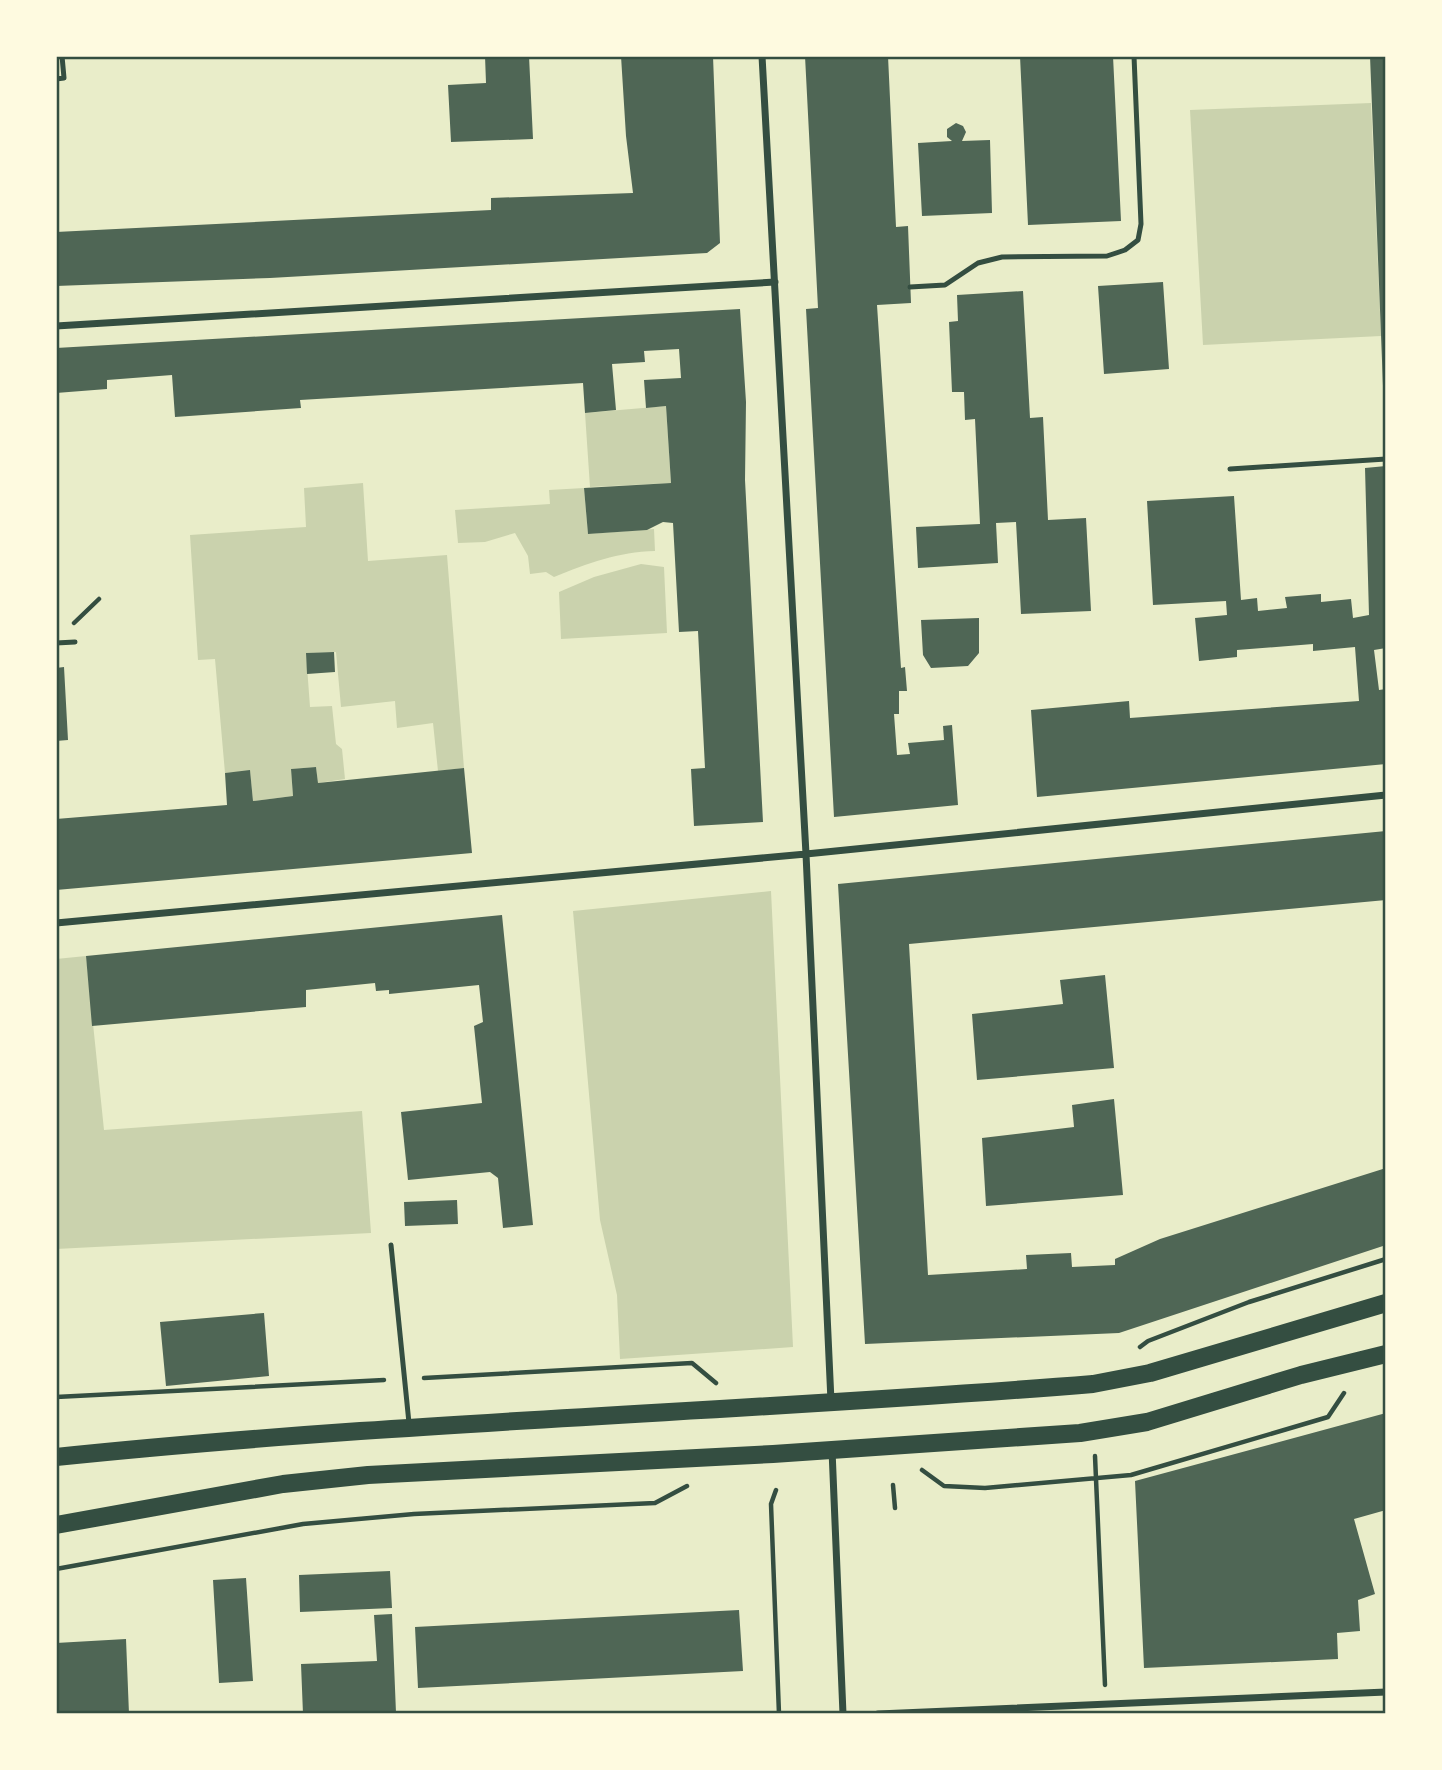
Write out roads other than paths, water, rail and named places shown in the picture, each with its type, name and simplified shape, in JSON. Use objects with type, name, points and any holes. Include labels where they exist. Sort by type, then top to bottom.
[{"type":"main road","points":[[56,1457],[255,1437],[831,1403],[1093,1384],[1150,1373],[1386,1303]]},
{"type":"main road","points":[[56,1525],[283,1484],[368,1475],[832,1450],[1093,1431],[1147,1422],[1301,1375],[1386,1354]]},
{"type":"street","points":[[762,56],[806,854],[831,1403]]},
{"type":"street","points":[[56,326],[775,282]]},
{"type":"street","points":[[56,923],[806,854],[1386,795]]},
{"type":"street","points":[[832,1450],[843,1714]]},
{"type":"street","points":[[878,1714],[1386,1692]]},
{"type":"lane","points":[[56,79],[64,78],[62,56]]},
{"type":"lane","points":[[910,287],[944,285],[978,263],[1002,257],[1107,256],[1125,250],[1138,240],[1141,224],[1134,56]]},
{"type":"lane","points":[[1230,469],[1386,459]]},
{"type":"lane","points":[[56,643],[75,642]]},
{"type":"lane","points":[[391,1245],[409,1428]]}]
